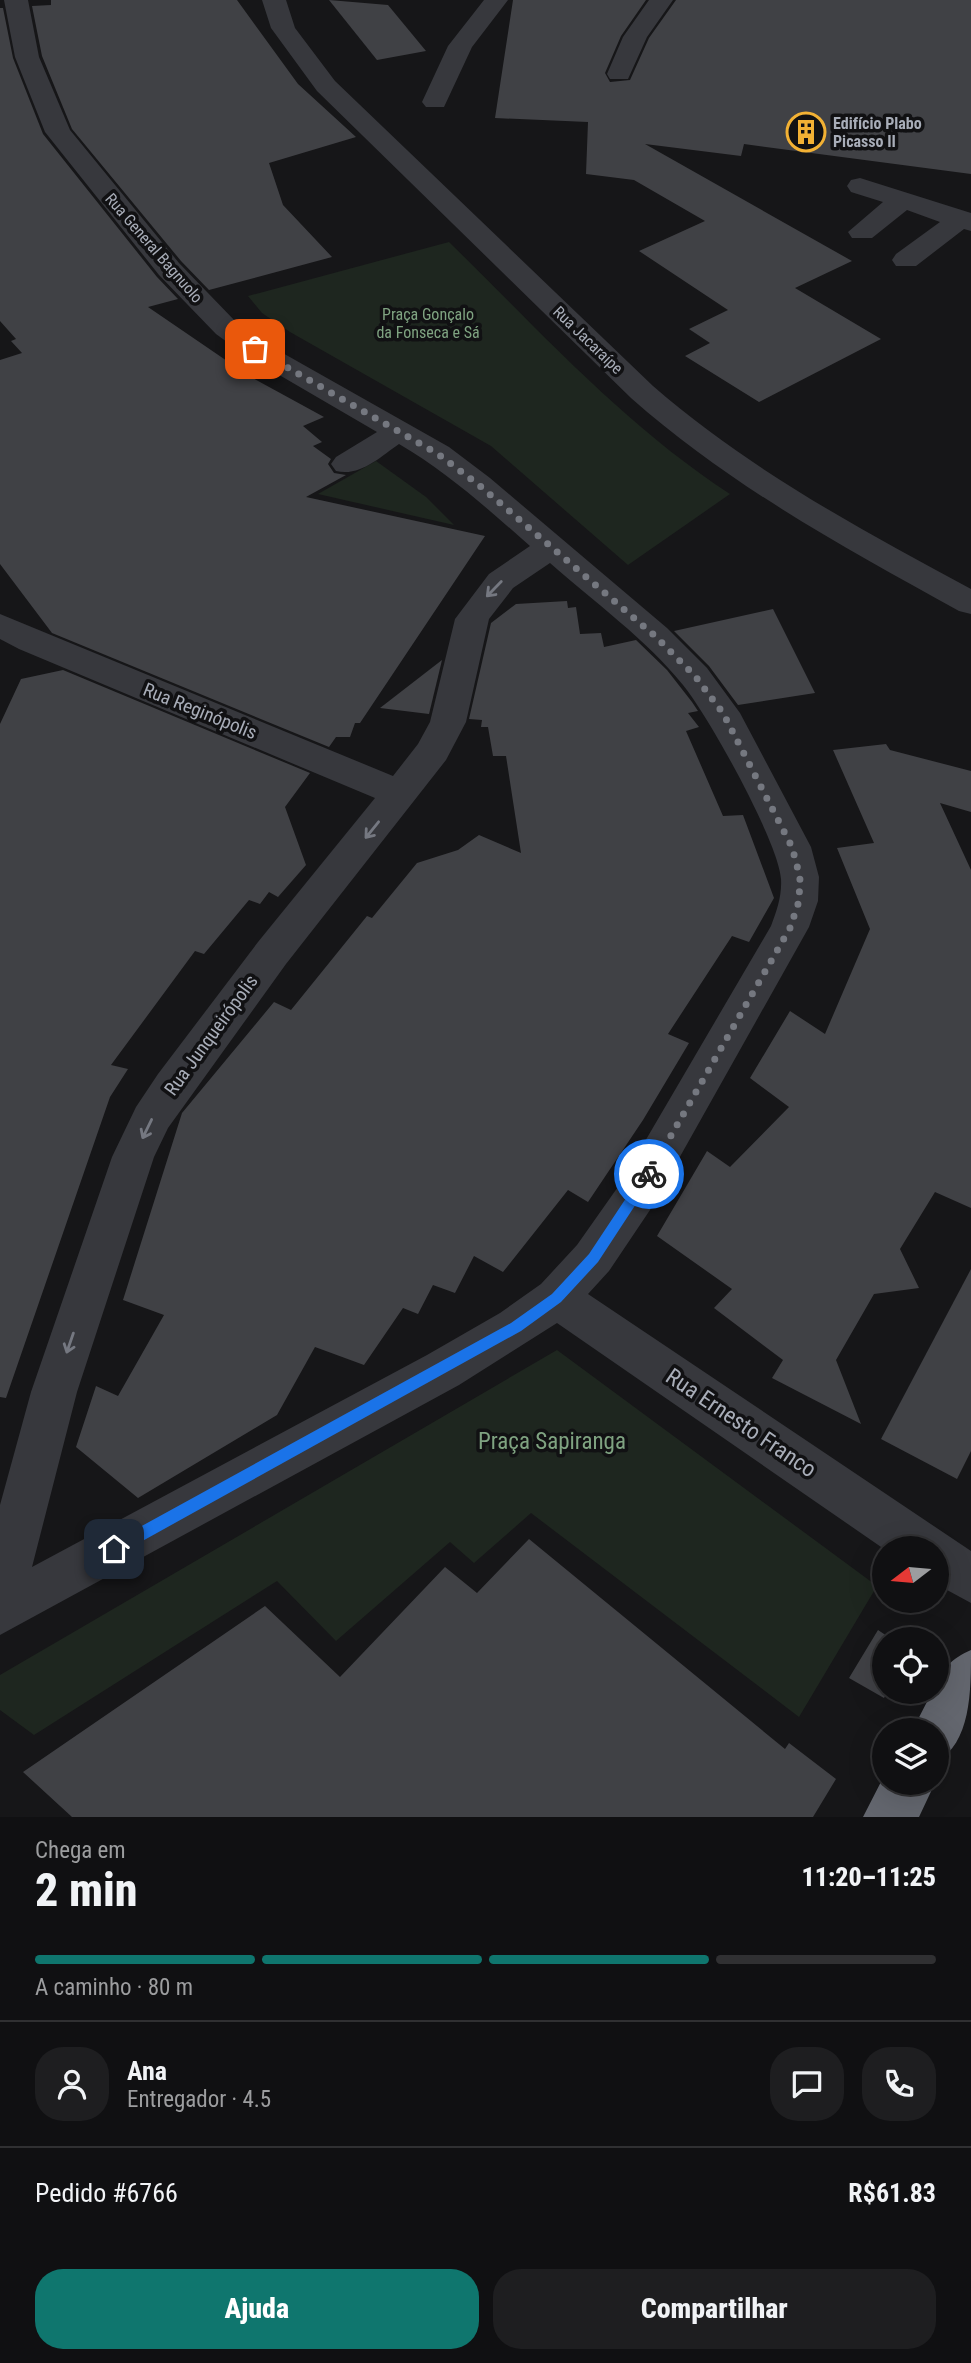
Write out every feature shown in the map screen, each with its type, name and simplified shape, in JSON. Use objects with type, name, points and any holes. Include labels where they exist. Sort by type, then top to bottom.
[{"type":"highway","points":[[946,1718],[971,1675]]},
{"type":"highway","points":[[890,1817],[902,1795]]},
{"type":"street","name":"Rua General Bagnuolo","points":[[0,1611],[443,1370],[516,1327],[557,1298],[593,1258],[635,1197],[790,928],[799,901],[800,877],[792,847],[723,713],[695,676],[655,636],[549,548],[479,485],[401,430],[247,344],[226,328],[169,269],[58,132],[27,57],[16,0]]},
{"type":"street","name":"Rua Jacaraípe","points":[[274,0],[283,28],[300,56],[326,86],[642,392],[695,438],[817,520],[971,603]]},
{"type":"street","points":[[435,102],[460,46],[496,0]]},
{"type":"street","points":[[619,74],[635,37],[661,0]]},
{"type":"street","points":[[860,186],[966,221]]},
{"type":"street","points":[[862,232],[903,200]]},
{"type":"street","points":[[906,260],[966,221]]},
{"type":"street","points":[[347,464],[401,430]]},
{"type":"street","name":"Rua Junqueirópolis","points":[[0,1597],[54,1392],[133,1157],[151,1119],[272,953],[433,751],[448,722],[472,619],[478,609],[501,581],[549,548]]},
{"type":"street","name":"Rua Reginópolis","points":[[0,625],[31,641],[401,794]]},
{"type":"street","name":"Rua Ernesto Franco","points":[[557,1298],[907,1536]]},
{"type":"street","points":[[949,1565],[971,1579]]},
{"type":"green space","name":"Praça Gonçalo da Fonseca e Sá","points":[[449,242],[618,407],[691,467],[730,494],[628,565],[491,446],[290,332],[262,313],[248,296]]},
{"type":"green space","points":[[376,461],[426,497],[454,525],[318,494]]},
{"type":"green space","name":"Praça Sapiranga","points":[[557,1350],[872,1582],[872,1594],[799,1717],[531,1513],[474,1563],[450,1542],[336,1641],[277,1581],[34,1735],[0,1710],[0,1675]]},
{"type":"building","points":[[51,0],[237,0],[298,84],[356,137],[269,163],[283,205],[332,257],[209,290],[181,261],[72,129],[42,56],[32,6],[51,5]]},
{"type":"building","points":[[329,0],[388,5],[426,51],[377,60]]},
{"type":"building","points":[[513,0],[646,0],[621,36],[605,73],[610,82],[630,80],[649,38],[676,0],[971,0],[971,174],[744,144],[741,156],[645,144],[852,261],[795,288],[881,339],[759,402],[685,356],[710,343],[689,329],[728,310],[639,251],[705,221],[634,180],[586,174],[588,122],[495,118]]},
{"type":"building","points":[[0,8],[3,8],[13,58],[43,134],[157,277],[178,299],[148,307],[249,376],[324,417],[303,426],[322,442],[313,446],[331,459],[328,464],[334,473],[346,475],[306,497],[485,536],[360,723],[355,723],[350,737],[336,737],[329,747],[52,633],[0,564],[0,360],[22,353],[11,341],[16,339],[0,321]]},
{"type":"building","points":[[567,601],[568,608],[576,607],[580,634],[601,633],[604,647],[636,640],[667,670],[692,702],[698,711],[688,713],[699,727],[686,731],[723,816],[743,815],[774,898],[749,942],[732,936],[668,1034],[689,1043],[643,1120],[588,1202],[568,1190],[503,1272],[474,1256],[455,1293],[433,1285],[418,1314],[403,1308],[364,1365],[315,1347],[277,1415],[138,1498],[76,1447],[96,1386],[118,1396],[164,1315],[123,1300],[182,1113],[274,1002],[291,1010],[367,916],[372,918],[417,863],[458,850],[479,835],[521,853],[506,756],[493,756],[488,727],[481,727],[482,720],[469,719],[491,623],[516,604]]},
{"type":"building","points":[[773,609],[815,693],[738,705],[709,666],[674,631]]},
{"type":"building","points":[[442,660],[429,714],[380,708]]},
{"type":"building","points":[[63,670],[310,773],[285,807],[306,865],[278,897],[269,892],[260,904],[249,900],[204,954],[195,951],[111,1065],[128,1069],[110,1097],[6,1398],[0,1397],[0,724],[21,679]]},
{"type":"building","points":[[886,744],[890,750],[971,771],[971,812],[940,803],[971,870],[971,1208],[935,1192],[900,1249],[919,1288],[874,1294],[836,1360],[861,1424],[772,1378],[783,1360],[714,1308],[732,1289],[657,1236],[707,1151],[730,1167],[789,1107],[750,1078],[790,1011],[825,1034],[870,929],[837,848],[874,843],[833,750]]},
{"type":"building","points":[[971,1269],[971,1451],[957,1479],[881,1439]]},
{"type":"building","points":[[529,1539],[785,1749],[789,1743],[836,1779],[813,1817],[72,1817],[23,1772],[265,1606],[340,1677],[445,1567],[477,1593]]},
{"type":"building","points":[[872,1640],[872,1691],[849,1678]]},
{"type":"way so far","points":[[255,349],[401,430],[438,454],[479,485],[549,548],[655,636],[695,676],[723,713],[792,847],[800,877],[799,901],[790,928],[649,1174]]},
{"type":"place","name":"Edifício Plabo Picasso II","points":[[806,132]]},
{"type":"route","points":[[114,1549],[443,1370],[516,1327],[557,1298],[593,1258],[649,1174]]}]
